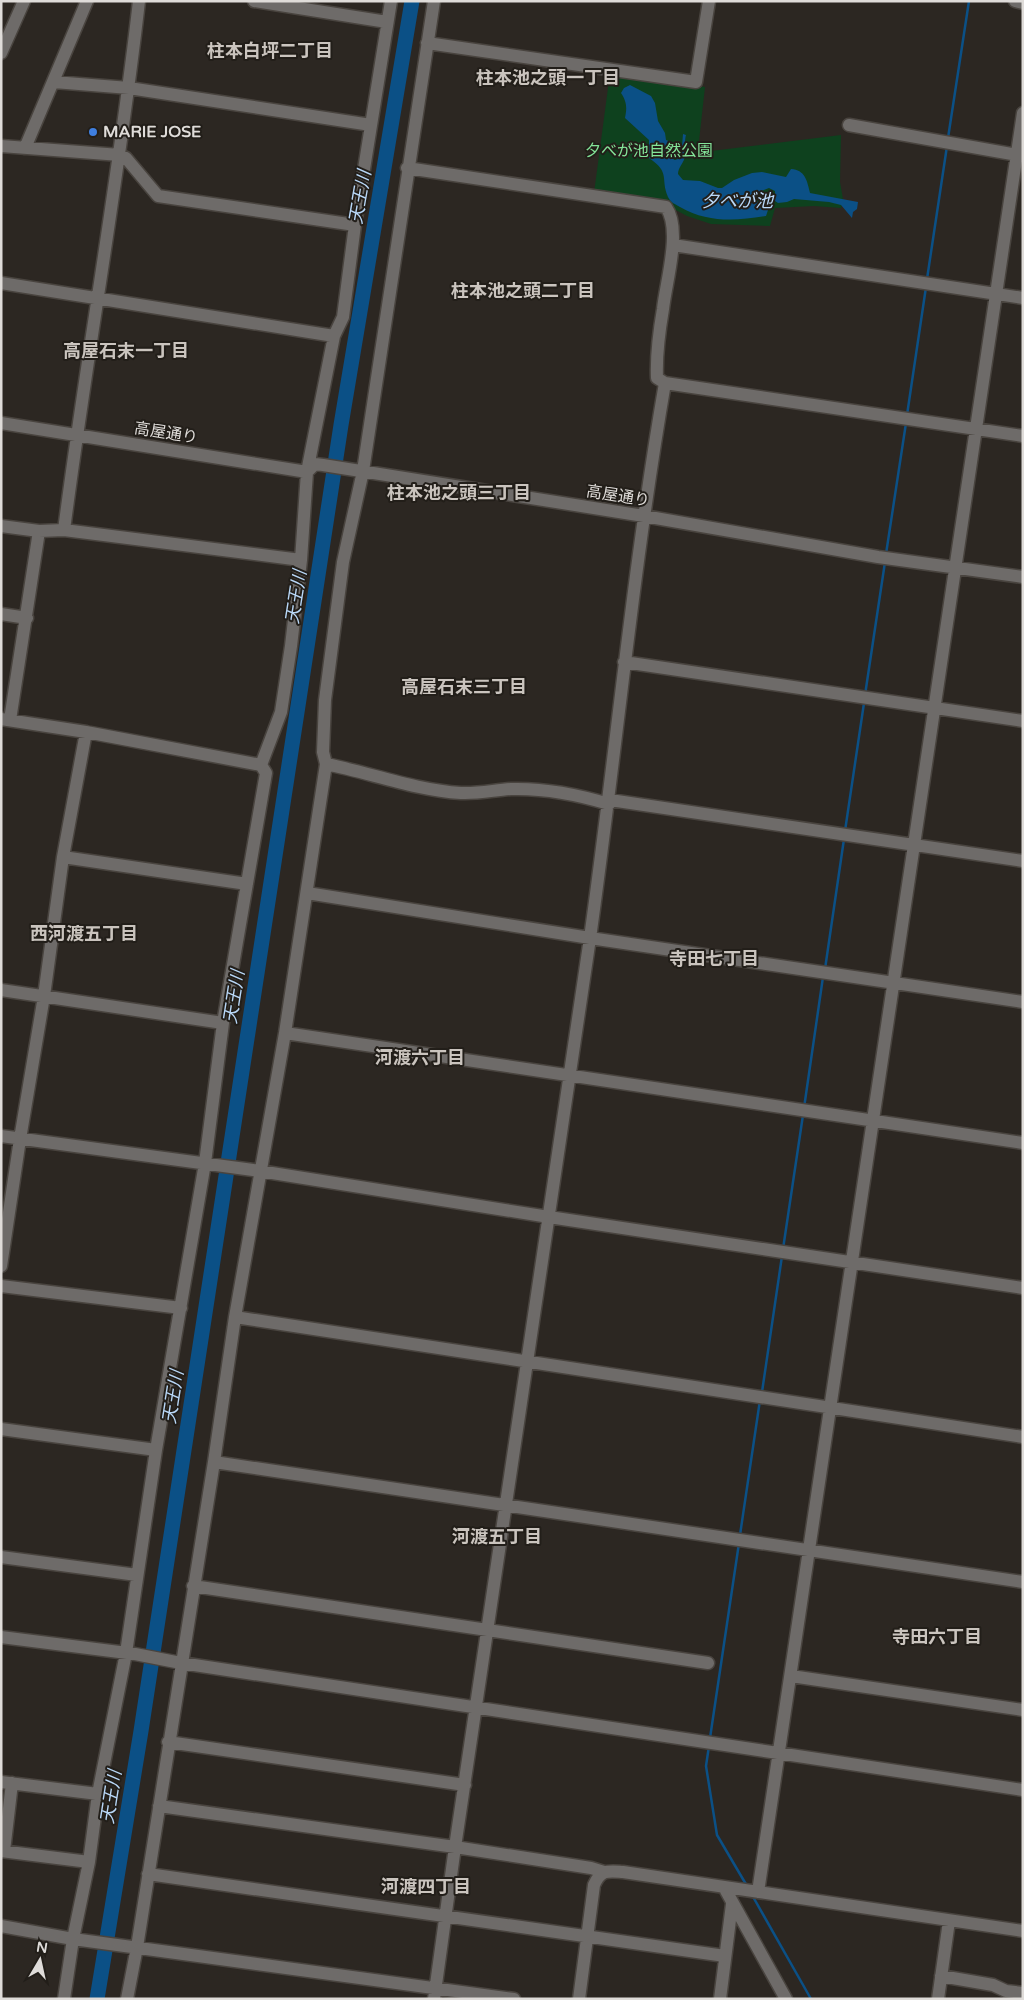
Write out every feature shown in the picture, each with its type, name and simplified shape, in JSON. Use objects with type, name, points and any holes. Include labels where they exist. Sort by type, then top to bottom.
[{"type":"street","points":[[1,53],[24,1]]},
{"type":"street","points":[[26,148],[87,1]]},
{"type":"street","points":[[64,530],[76,435],[120,154],[139,1]]},
{"type":"street","points":[[254,1],[387,22]]},
{"type":"street","points":[[261,765],[281,712],[301,560],[306,472],[334,336],[343,317],[355,225],[391,1]]},
{"type":"street","points":[[127,1999],[132,1946],[148,1874],[168,1742],[177,1662],[194,1586],[257,1170],[285,1033],[326,764],[323,752],[325,700],[343,562],[434,1]]},
{"type":"street","points":[[427,42],[696,82],[709,1]]},
{"type":"street","points":[[1015,1],[1023,2]]},
{"type":"street","points":[[54,82],[129,88],[371,125]]},
{"type":"street","points":[[757,1892],[810,1551],[995,294],[1019,156],[1023,113]]},
{"type":"street","points":[[849,125],[1019,156]]},
{"type":"street","points":[[1,146],[120,154],[126,158],[158,196],[355,225]]},
{"type":"street","points":[[408,168],[665,203],[671,213],[673,245],[656,357],[657,378],[665,383],[906,417],[1023,436]]},
{"type":"street","points":[[673,245],[1023,298]]},
{"type":"street","points":[[1,283],[334,336]]},
{"type":"street","points":[[435,1994],[444,1918],[590,938],[609,802],[624,662],[665,383]]},
{"type":"street","name":"高屋通り","points":[[1,423],[306,472],[315,464],[357,470],[644,516],[878,557],[1023,577]]},
{"type":"street","points":[[1,526],[39,531],[64,530],[301,560]]},
{"type":"street","points":[[39,531],[27,618],[6,719],[261,765],[266,773],[223,1023],[208,1163],[156,1450],[137,1575],[131,1653],[98,1794],[79,1939],[64,1999]]},
{"type":"street","points":[[1,614],[27,618]]},
{"type":"street","points":[[624,662],[1023,721]]},
{"type":"street","points":[[1,1266],[44,996],[63,858],[86,732]]},
{"type":"street","points":[[326,764],[356,770],[401,783],[462,793],[512,789],[560,791],[609,802],[834,832],[1023,861]]},
{"type":"street","points":[[63,858],[247,884]]},
{"type":"street","points":[[306,893],[590,938],[1023,1002]]},
{"type":"street","points":[[1,990],[223,1023]]},
{"type":"street","points":[[285,1033],[1023,1143]]},
{"type":"street","points":[[1,1136],[257,1170],[549,1217],[774,1249],[1023,1288]]},
{"type":"street","points":[[1,1286],[181,1308]]},
{"type":"street","points":[[235,1317],[527,1363],[1023,1437]]},
{"type":"street","points":[[1,1430],[156,1450]]},
{"type":"street","points":[[214,1462],[1023,1582]]},
{"type":"street","points":[[1,1557],[137,1575]]},
{"type":"street","points":[[194,1586],[708,1663]]},
{"type":"street","points":[[1,1636],[131,1653],[177,1662],[476,1708],[1023,1790]]},
{"type":"street","points":[[791,1676],[1023,1710]]},
{"type":"street","points":[[168,1742],[465,1785]]},
{"type":"street","points":[[89,1862],[3,1851],[7,1782],[98,1794]]},
{"type":"street","points":[[158,1806],[455,1847],[591,1868],[604,1872],[623,1872],[1023,1931]]},
{"type":"street","points":[[579,1999],[594,1885],[598,1876],[604,1872]]},
{"type":"street","points":[[148,1874],[444,1918],[725,1956]]},
{"type":"street","points":[[720,1999],[732,1904],[729,1888]]},
{"type":"street","points":[[732,1904],[786,1999]]},
{"type":"street","points":[[938,1999],[949,1921]]},
{"type":"street","points":[[1,1926],[435,1994],[514,1999]]},
{"type":"street","points":[[941,1976],[993,1985],[1023,1993]]},
{"type":"green space","name":"夕べが池自然公園","points":[[610,73],[705,87],[698,150],[711,151],[841,135],[840,182],[843,199],[841,208],[814,206],[775,208],[770,226],[711,224],[687,216],[672,208],[594,193]]},
{"type":"water","name":"夕べが池","points":[[630,85],[651,96],[655,103],[658,121],[665,133],[666,140],[671,142],[666,150],[668,156],[675,160],[681,158],[683,134],[686,135],[685,158],[678,174],[683,180],[700,181],[722,188],[734,180],[752,173],[762,172],[786,177],[791,169],[796,170],[805,177],[810,193],[858,202],[857,209],[853,212],[852,218],[841,205],[829,202],[794,199],[778,203],[775,201],[775,191],[769,188],[759,192],[756,198],[758,203],[770,204],[766,216],[733,220],[712,218],[701,216],[675,204],[668,197],[663,172],[649,158],[649,140],[625,118],[626,105],[621,93],[624,88]]},
{"type":"waterway","name":"天王川","points":[[97,1999],[141,1731],[341,425],[412,1]]},
{"type":"waterway","points":[[948,138],[969,1]]},
{"type":"waterway","points":[[927,279],[947,146]]},
{"type":"waterway","points":[[907,415],[926,287]]},
{"type":"waterway","points":[[886,554],[906,423]]},
{"type":"waterway","points":[[865,695],[885,562]]},
{"type":"waterway","points":[[845,831],[864,703]]},
{"type":"waterway","points":[[825,969],[844,839]]},
{"type":"waterway","points":[[804,1108],[823,977]]},
{"type":"waterway","points":[[783,1249],[803,1115]]},
{"type":"waterway","points":[[762,1392],[782,1256]]},
{"type":"waterway","points":[[740,1535],[760,1400]]},
{"type":"waterway","points":[[710,1738],[739,1543]]},
{"type":"waterway","points":[[709,1746],[706,1766],[717,1835],[747,1886]]},
{"type":"waterway","points":[[752,1895],[811,1999]]},
{"type":"place","name":"MARIE JOSE","points":[[93,132]]},
{"type":"district","name":"柱本白坪二丁目","points":[[270,51]]},
{"type":"district","name":"柱本池之頭一丁目","points":[[548,78]]},
{"type":"district","name":"柱本池之頭二丁目","points":[[523,291]]},
{"type":"district","name":"高屋石末一丁目","points":[[126,351]]},
{"type":"district","name":"柱本池之頭三丁目","points":[[459,493]]},
{"type":"district","name":"高屋石末三丁目","points":[[464,687]]},
{"type":"district","name":"西河渡五丁目","points":[[84,934]]},
{"type":"district","name":"寺田七丁目","points":[[714,959]]},
{"type":"district","name":"河渡六丁目","points":[[420,1058]]},
{"type":"district","name":"河渡五丁目","points":[[497,1537]]},
{"type":"district","name":"寺田六丁目","points":[[937,1637]]},
{"type":"district","name":"河渡四丁目","points":[[426,1887]]}]
